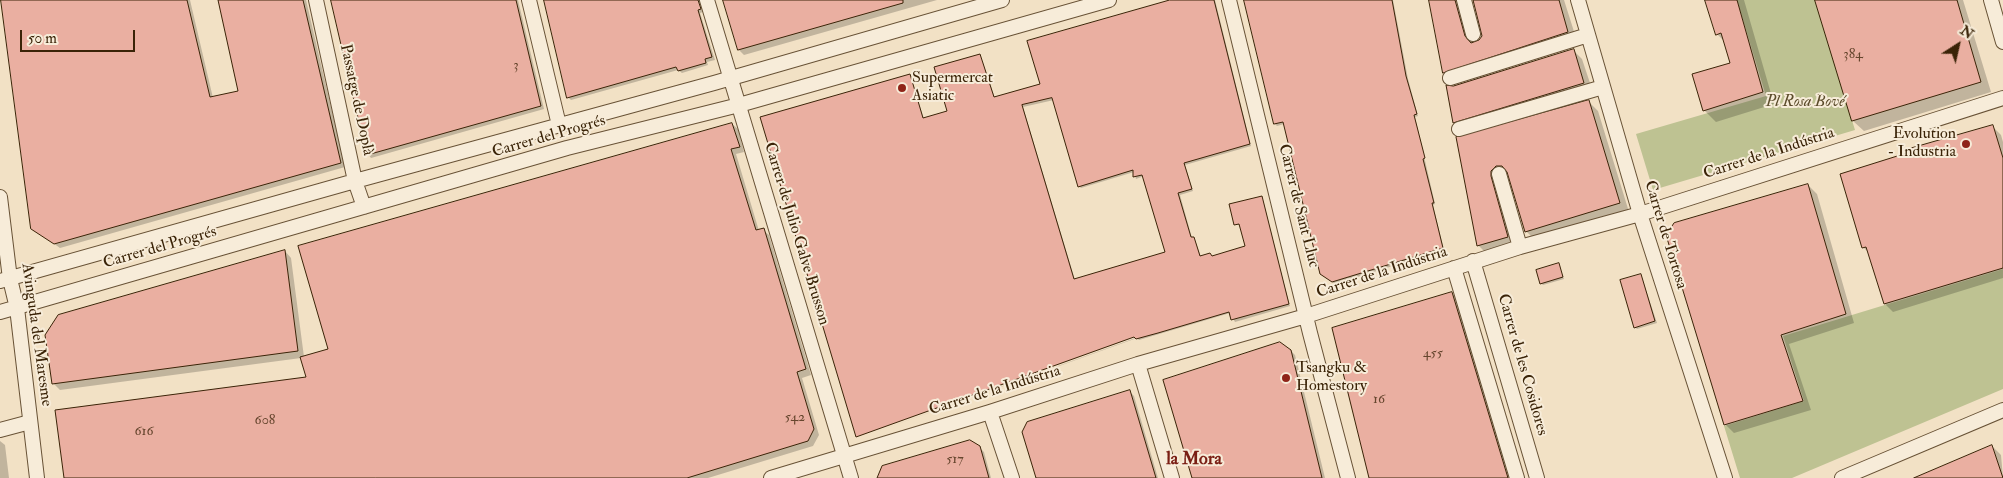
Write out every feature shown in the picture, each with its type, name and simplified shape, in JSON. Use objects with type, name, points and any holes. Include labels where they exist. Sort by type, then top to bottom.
[{"type":"street","name":"Passatge de Doplà","points":[[316,0],[355,181],[364,207]]},
{"type":"street","points":[[529,0],[559,125]]},
{"type":"street","name":"Carrer de Julio Galve Brusson","points":[[706,0],[851,478]]},
{"type":"street","name":"Carrer del Progrés","points":[[5,280],[1002,0]]},
{"type":"street","name":"Carrer del Progrés","points":[[0,312],[567,148],[739,105],[1109,0]]},
{"type":"street","name":"Carrer de Sant Lluc","points":[[1229,0],[1306,316],[1348,478]]},
{"type":"street","points":[[1464,0],[1473,34]]},
{"type":"street","name":"Carrer de Tortosa","points":[[1578,0],[1640,214],[1725,478]]},
{"type":"street","points":[[1991,0],[2003,42]]},
{"type":"street","points":[[1450,78],[1588,35]]},
{"type":"street","points":[[1459,129],[1603,87]]},
{"type":"street","name":"Carrer de la Indústria","points":[[771,478],[990,412],[1138,364],[1306,316],[1473,261],[1640,214],[2003,98]]},
{"type":"street","points":[[1499,174],[1520,247]]},
{"type":"street","name":"Avinguda del Maresme","points":[[0,197],[5,280],[17,308],[37,478]]},
{"type":"street","name":"Carrer de les Cosidores","points":[[1473,261],[1537,478]]},
{"type":"street","points":[[1454,268],[1517,478]]},
{"type":"street","points":[[1138,364],[1172,478]]},
{"type":"street","points":[[1842,478],[2003,410]]},
{"type":"street","points":[[990,412],[1012,478]]},
{"type":"street","points":[[0,430],[30,422]]},
{"type":"green space","name":"Pl Rosa Bové","points":[[1737,0],[1815,0],[1855,130],[1653,190],[1636,134],[1766,96]]},
{"type":"green space","points":[[2003,269],[2003,389],[1792,478],[1740,478],[1724,426],[1804,401],[1783,336]]},
{"type":"building","points":[[1,0],[187,0],[210,97],[238,91],[218,0],[303,0],[341,163],[54,244],[31,229]]},
{"type":"building","points":[[331,0],[516,0],[541,106],[367,155]]},
{"type":"building","points":[[544,0],[698,0],[701,9],[698,10],[712,57],[705,59],[706,63],[678,71],[676,67],[567,98]]},
{"type":"building","points":[[723,0],[903,0],[903,3],[738,50]]},
{"type":"building","points":[[1170,0],[1214,0],[1250,144],[1184,163],[1192,189],[1178,193],[1191,237],[1194,237],[1200,256],[1210,253],[1212,256],[1245,246],[1239,224],[1234,225],[1229,204],[1262,196],[1289,304],[1231,320],[1229,312],[1136,339],[1134,337],[856,437],[760,117],[910,74],[923,118],[947,111],[934,67],[980,54],[994,97],[1040,84],[1027,41]],"holes":[[[1052,98],[1078,187],[1133,170],[1133,177],[1142,175],[1165,252],[1074,279],[1022,105]]]},
{"type":"building","points":[[1244,0],[1392,0],[1406,76],[1417,114],[1414,115],[1425,158],[1423,159],[1434,203],[1432,203],[1443,248],[1332,282],[1320,274],[1283,122],[1274,124]]},
{"type":"building","points":[[1429,0],[1455,0],[1465,36],[1471,43],[1479,40],[1482,36],[1473,0],[1559,0],[1568,32],[1443,73]]},
{"type":"building","points":[[1705,0],[1737,0],[1763,92],[1703,111],[1692,74],[1730,63],[1721,33],[1716,35]]},
{"type":"building","points":[[1815,0],[1957,0],[1981,82],[1852,121]]},
{"type":"building","points":[[1574,49],[1584,83],[1453,123],[1446,85],[1453,86]]},
{"type":"building","points":[[1589,100],[1620,203],[1525,232],[1507,172],[1502,166],[1496,166],[1491,171],[1491,176],[1508,237],[1477,246],[1456,137]]},
{"type":"building","points":[[732,123],[740,147],[731,149],[756,230],[764,228],[806,369],[797,372],[814,429],[808,441],[687,478],[64,478],[55,410],[306,377],[300,357],[328,349],[298,246]]},
{"type":"building","points":[[1993,125],[2003,158],[2003,268],[1884,304],[1866,247],[1862,248],[1840,174],[1910,152],[1909,149]]},
{"type":"building","points":[[1808,184],[1846,314],[1781,335],[1803,401],[1724,425],[1666,235],[1674,223]]},
{"type":"building","points":[[285,250],[298,351],[52,384],[45,335],[58,315]]},
{"type":"building","points":[[1559,263],[1563,277],[1540,284],[1536,270]]},
{"type":"building","points":[[1641,274],[1655,321],[1634,328],[1620,280]]},
{"type":"building","points":[[1452,292],[1508,478],[1369,478],[1332,328]]},
{"type":"building","points":[[1280,342],[1291,350],[1322,478],[1192,478],[1163,380]]},
{"type":"building","points":[[1130,390],[1156,478],[1036,478],[1022,432],[1027,422]]},
{"type":"building","points":[[970,440],[980,446],[989,478],[877,478],[882,466]]},
{"type":"building","points":[[1992,445],[2003,478],[1914,478]]},
{"type":"place","name":"Supermercat Asiatic","points":[[902,88]]},
{"type":"place","name":"Evolution - Industria","points":[[1966,144]]},
{"type":"place","name":"Tsangku & Homestory","points":[[1286,378]]},
{"type":"district","name":"la Mora","points":[[1194,460]]}]
